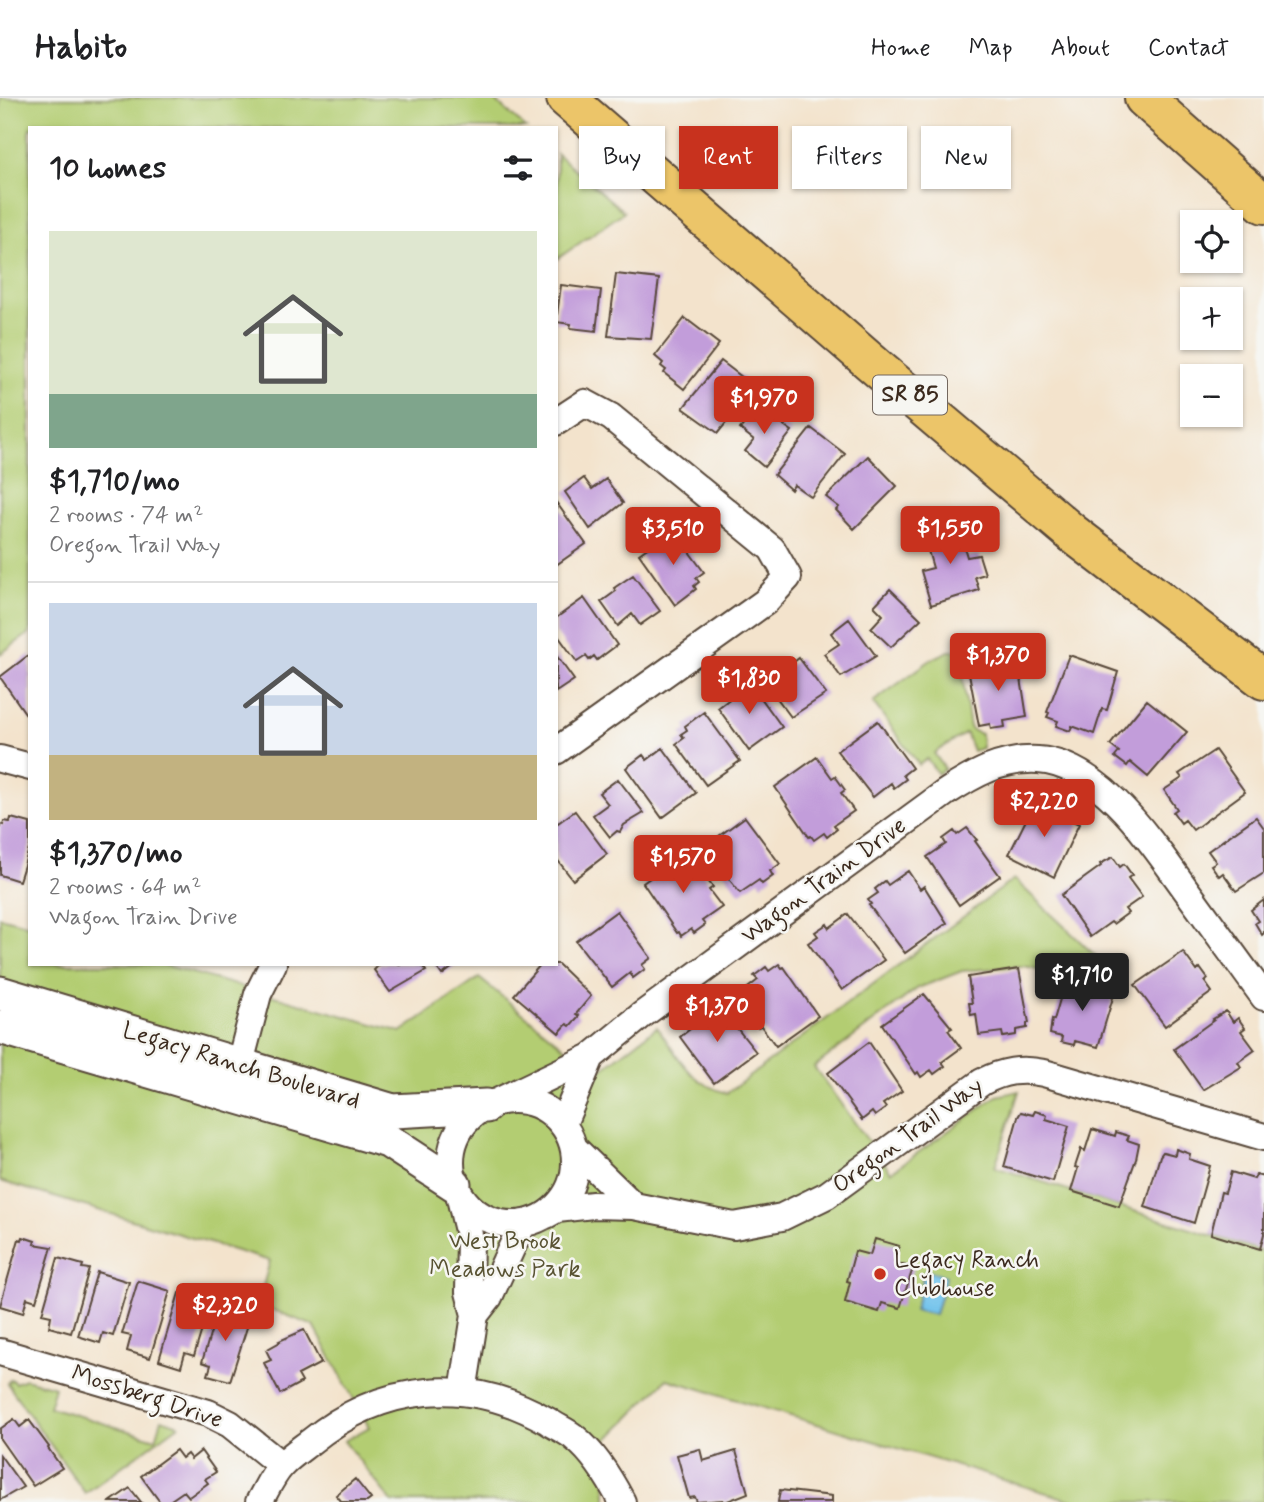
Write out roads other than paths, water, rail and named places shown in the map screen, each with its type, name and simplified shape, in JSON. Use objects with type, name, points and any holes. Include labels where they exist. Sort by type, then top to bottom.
[{"type":"highway","name":"SR 85","points":[[566,98],[1072,533],[1264,680]]},
{"type":"highway","points":[[1144,98],[1264,204]]},
{"type":"street","points":[[558,421],[585,402],[611,417],[772,549],[788,577],[765,602],[558,750]]},
{"type":"street","points":[[0,759],[28,766]]},
{"type":"street","name":"Wagon Train Drive","points":[[493,1104],[590,1057],[642,1015],[945,793],[975,774],[1009,762],[1038,760],[1059,764],[1081,775],[1122,808],[1145,834],[1264,998]]},
{"type":"street","points":[[239,1067],[258,993],[272,966]]},
{"type":"street","name":"Legacy Ranch Boulevard","points":[[0,993],[239,1067],[393,1111],[493,1104]]},
{"type":"street","name":"Legacy Ranch Boulevard","points":[[0,1027],[388,1141],[456,1188]]},
{"type":"street","name":"Wagon Train Drive","points":[[568,1136],[590,1057]]},
{"type":"street","name":"Oregon Trail Way","points":[[535,1219],[557,1209],[593,1205],[634,1206],[734,1226],[782,1217],[827,1195],[982,1082],[1012,1071],[1044,1073],[1264,1137]]},
{"type":"street","points":[[463,1392],[475,1315],[469,1292],[470,1239],[450,1166],[452,1147],[459,1130],[471,1116],[493,1104],[517,1100],[550,1112],[568,1136],[634,1206]]},
{"type":"street","points":[[456,1188],[470,1208],[486,1219],[504,1224],[535,1219],[561,1202],[571,1185],[575,1167],[568,1136]]},
{"type":"street","points":[[475,1315],[489,1297],[535,1219]]},
{"type":"street","name":"Mossberg Drive","points":[[0,1354],[208,1413],[230,1424],[281,1465]]},
{"type":"street","points":[[259,1502],[281,1465],[333,1423],[362,1408],[398,1396],[446,1391],[498,1400],[530,1411],[576,1438],[609,1479],[622,1502]]},
{"type":"water","points":[[925,1270],[946,1276],[935,1315],[914,1310]]},
{"type":"place","name":"Legacy Ranch Clubhouse","points":[[880,1274]]},
{"type":"park label","name":"West Brook Meadows Park","points":[[505,1255]]}]
